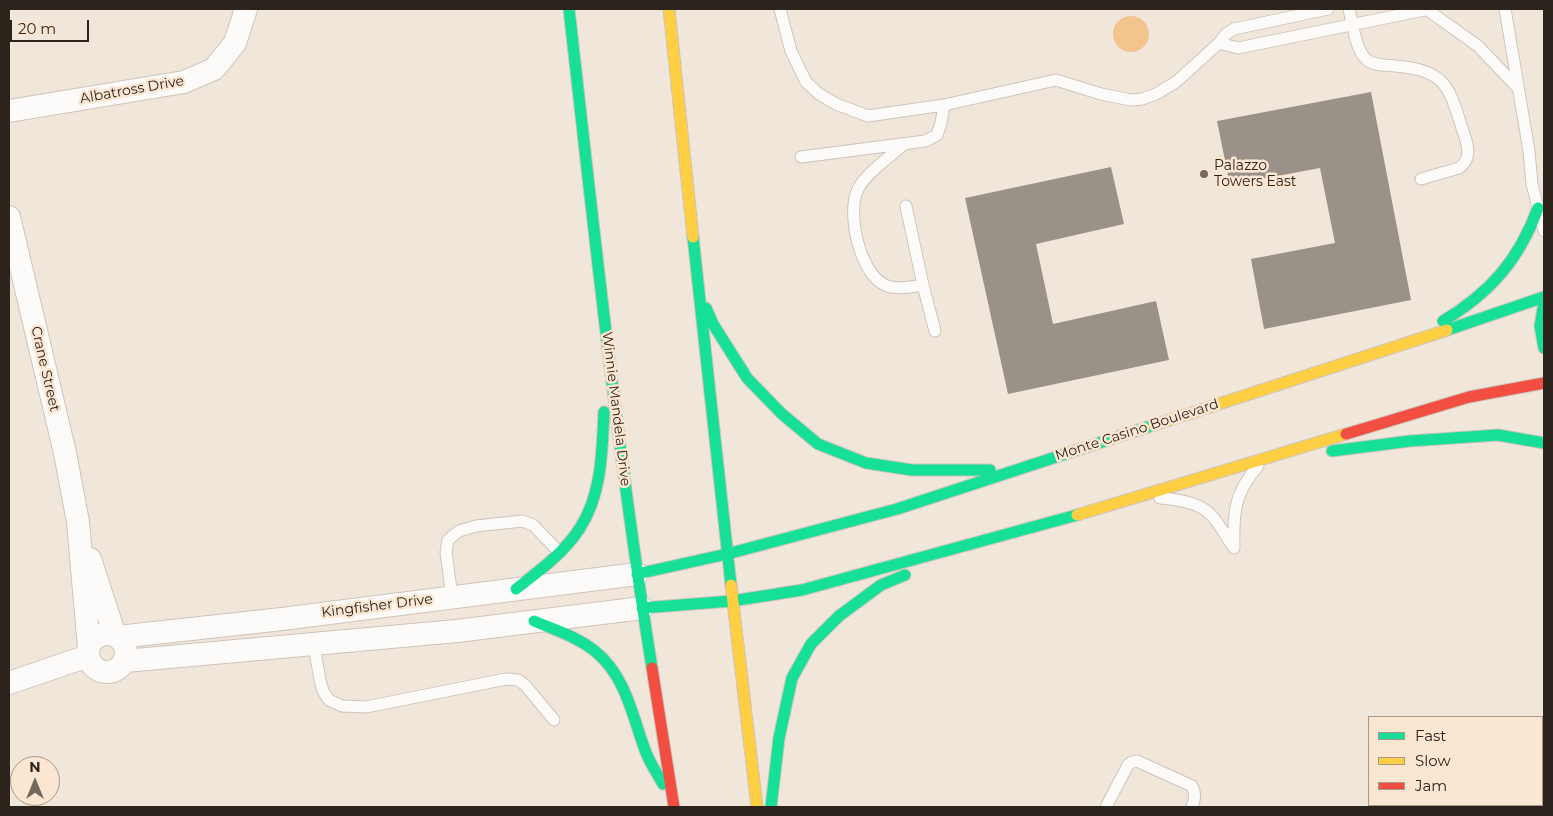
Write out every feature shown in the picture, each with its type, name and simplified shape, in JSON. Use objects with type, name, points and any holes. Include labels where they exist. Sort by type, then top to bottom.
[{"type":"main road","name":"Winnie Mandela Drive","points":[[570,9],[609,354],[637,574],[674,806]]},
{"type":"main road","points":[[669,9],[732,601],[757,807]]},
{"type":"main road","points":[[1388,350],[1446,319],[1476,300],[1498,278],[1514,258],[1528,236],[1538,208]]},
{"type":"main road","points":[[699,292],[713,324],[746,378],[782,414],[818,444],[866,462],[912,470],[1012,470]]},
{"type":"main road","name":"Monte Casino Boulevard","points":[[637,574],[727,554],[897,509],[1544,298]]},
{"type":"main road","points":[[1544,303],[1540,316],[1540,334],[1544,348]]},
{"type":"main road","points":[[516,589],[574,537],[586,518],[595,491],[601,460],[609,354]]},
{"type":"main road","points":[[642,608],[732,601],[802,590],[1139,498],[1469,397],[1544,383]]},
{"type":"main road","points":[[1265,458],[1348,450],[1410,441],[1498,436],[1544,443]]},
{"type":"main road","points":[[770,807],[779,738],[792,678],[811,644],[839,616],[881,585],[978,542]]},
{"type":"main road","points":[[534,621],[580,641],[595,651],[613,669],[627,692],[646,752],[674,806]]},
{"type":"street","name":"Albatross Drive","points":[[9,111],[184,82],[214,69],[235,43],[246,9]]},
{"type":"street","name":"Crane Street","points":[[9,217],[65,453],[78,522],[88,652]]},
{"type":"street","name":"Crane Street","points":[[78,522],[117,637]]},
{"type":"street","name":"Kingfisher Drive","points":[[117,637],[356,610],[637,574]]},
{"type":"street","points":[[452,597],[457,631]]},
{"type":"street","points":[[125,661],[457,631],[642,608]]},
{"type":"street","points":[[356,610],[359,639]]},
{"type":"street","points":[[9,683],[88,652],[95,639],[101,635],[108,634],[117,637],[126,648],[125,661],[118,669],[105,672],[95,668],[88,652]]},
{"type":"lane","points":[[780,9],[791,51],[806,82],[819,94],[836,104],[868,116],[944,105],[1056,80],[1101,94],[1131,100],[1142,99],[1156,94],[1176,82],[1219,43],[1226,34],[1234,29],[1328,9]]},
{"type":"lane","points":[[1349,9],[1359,50],[1364,58],[1371,63],[1418,68],[1432,73],[1448,89],[1467,142],[1467,160],[1459,168],[1421,179]]},
{"type":"lane","points":[[1219,43],[1238,48],[1428,9],[1478,46],[1518,88]]},
{"type":"lane","points":[[1505,9],[1529,151],[1532,184],[1544,231]]},
{"type":"lane","points":[[802,157],[925,141],[936,135],[941,123],[944,105]]},
{"type":"lane","points":[[904,144],[869,175],[858,188],[854,202],[854,219],[863,262],[874,278],[886,286],[899,288],[923,286]]},
{"type":"lane","points":[[906,206],[934,331]]},
{"type":"lane","points":[[1139,498],[1168,499],[1201,507],[1215,520],[1234,548],[1236,503],[1242,487],[1265,458]]},
{"type":"lane","points":[[452,597],[446,552],[448,540],[459,531],[476,526],[522,521],[533,525],[559,552]]},
{"type":"lane","points":[[314,645],[323,691],[329,700],[342,706],[366,707],[512,679],[518,680],[525,685],[554,720]]},
{"type":"lane","points":[[1106,807],[1128,765],[1137,761],[1192,786],[1195,791],[1192,807]]},
{"type":"shaded area","points":[[1131,16],[1138,17],[1144,21],[1148,27],[1148,41],[1144,47],[1138,51],[1131,52],[1124,51],[1118,47],[1114,41],[1113,34],[1114,27],[1118,21],[1124,17]]},
{"type":"building","points":[[1371,92],[1411,300],[1264,329],[1251,259],[1335,243],[1320,168],[1230,185],[1217,121]]},
{"type":"building","points":[[1111,167],[1124,224],[1036,244],[1053,324],[1156,301],[1169,360],[1008,394],[965,198]]},
{"type":"traffic: fast","points":[[569,9],[617,421],[652,668]]},
{"type":"traffic: fast","points":[[1443,321],[1475,299],[1501,274],[1522,244],[1538,208]]},
{"type":"traffic: fast","points":[[693,237],[731,585]]},
{"type":"traffic: fast","points":[[1447,330],[1544,297]]},
{"type":"traffic: fast","points":[[1544,303],[1540,326],[1544,348]]},
{"type":"traffic: fast","points":[[706,308],[713,324],[747,378],[782,414],[818,444],[866,463],[912,470],[990,470]]},
{"type":"traffic: fast","points":[[516,589],[551,561],[566,546],[574,537],[587,515],[593,501],[600,472],[604,412]]},
{"type":"traffic: fast","points":[[637,574],[727,554],[897,509],[1154,425]]},
{"type":"traffic: fast","points":[[1332,451],[1410,441],[1498,435],[1544,443]]},
{"type":"traffic: fast","points":[[642,608],[732,601],[802,590],[1077,515]]},
{"type":"traffic: fast","points":[[771,807],[779,738],[792,678],[811,644],[839,616],[881,585],[905,575]]},
{"type":"traffic: fast","points":[[534,621],[582,642],[606,662],[627,697],[647,754],[663,784]]},
{"type":"traffic: slow","points":[[669,9],[693,237]]},
{"type":"traffic: slow","points":[[1154,425],[1447,330]]},
{"type":"traffic: slow","points":[[1077,515],[1346,434]]},
{"type":"traffic: slow","points":[[731,585],[757,807]]},
{"type":"traffic: jam","points":[[1346,434],[1469,397],[1544,383]]},
{"type":"traffic: jam","points":[[652,668],[674,807]]},
{"type":"place","name":"Palazzo Towers East","points":[[1204,174]]}]
